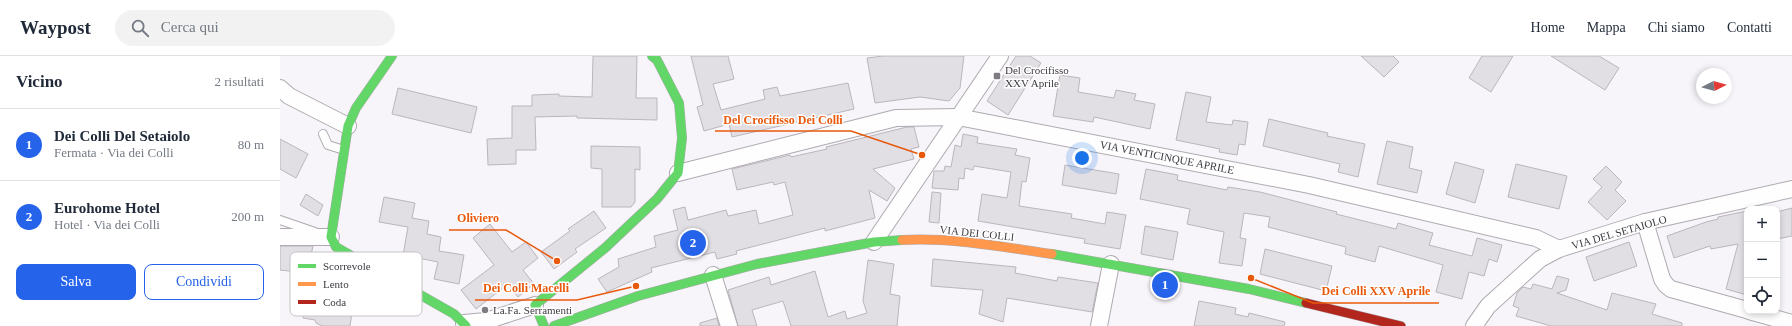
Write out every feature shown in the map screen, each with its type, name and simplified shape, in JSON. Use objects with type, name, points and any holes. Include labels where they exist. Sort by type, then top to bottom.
[{"type":"street","points":[[343,252],[336,248],[331,237],[348,126],[356,108],[392,56]]},
{"type":"street","points":[[422,296],[454,314],[465,324],[486,322],[535,305],[605,248],[658,199],[678,173],[682,138],[679,103],[657,60],[652,56]]},
{"type":"street","points":[[874,242],[1000,56]]},
{"type":"street","points":[[280,88],[289,96],[348,126]]},
{"type":"street","name":"VIA VENTICINQUE APRILE","points":[[678,173],[896,118],[936,116],[958,117],[1309,185],[1536,238],[1559,249]]},
{"type":"street","name":"VIA DEL SETAIOLO","points":[[1474,326],[1488,306],[1540,259],[1559,249],[1645,222],[1792,189]]},
{"type":"street","points":[[1645,222],[1662,279],[1666,285],[1671,289],[1744,310]]},
{"type":"street","points":[[280,237],[331,237]]},
{"type":"street","name":"VIA DEI COLLI","points":[[554,326],[638,296],[757,264],[874,242],[930,240],[974,243],[1111,264],[1249,289],[1401,326]]},
{"type":"street","points":[[1100,326],[1111,264]]},
{"type":"street","points":[[713,275],[722,308],[729,326]]},
{"type":"street","points":[[535,305],[544,326]]},
{"type":"street","points":[[1759,314],[1792,323]]},
{"type":"street","points":[[570,326],[583,315]]},
{"type":"lane","points":[[323,134],[328,146],[344,150]]},
{"type":"lane","points":[[280,220],[331,237]]},
{"type":"building","points":[[593,56],[637,56],[636,98],[657,98],[657,120],[577,118],[577,116],[535,117],[536,150],[516,150],[516,164],[488,165],[487,139],[512,138],[512,106],[532,106],[532,95],[559,94],[559,96],[592,97]]},
{"type":"building","points":[[691,56],[728,56],[734,79],[713,84],[721,110],[765,99],[763,90],[777,87],[780,96],[848,83],[854,109],[732,137],[729,124],[704,131],[697,107],[703,105]]},
{"type":"building","points":[[883,56],[964,56],[960,88],[949,101],[920,97],[875,103],[867,58]]},
{"type":"building","points":[[1016,56],[1030,56],[1041,63],[1008,115],[987,101]]},
{"type":"building","points":[[1361,56],[1393,56],[1399,62],[1384,77]]},
{"type":"building","points":[[1482,56],[1513,56],[1491,92],[1469,78]]},
{"type":"building","points":[[1551,56],[1599,56],[1619,68],[1605,90]]},
{"type":"building","points":[[1060,75],[1080,78],[1078,92],[1114,98],[1116,90],[1136,94],[1134,100],[1155,104],[1150,129],[1094,117],[1093,122],[1053,116]]},
{"type":"building","points":[[398,88],[477,107],[471,133],[392,114]]},
{"type":"building","points":[[1186,92],[1211,97],[1206,122],[1232,125],[1233,120],[1248,122],[1245,145],[1239,144],[1237,155],[1219,152],[1220,149],[1176,140]]},
{"type":"building","points":[[1269,119],[1328,133],[1327,136],[1365,144],[1358,177],[1338,172],[1340,164],[1263,146]]},
{"type":"building","points":[[907,127],[914,127],[919,147],[911,149],[914,159],[873,169],[895,188],[887,201],[869,190],[875,218],[825,231],[825,228],[736,251],[737,254],[717,259],[715,252],[651,268],[652,272],[607,292],[598,279],[619,267],[618,259],[656,247],[654,236],[678,230],[673,210],[685,207],[688,220],[726,210],[728,216],[756,210],[759,224],[793,215],[785,182],[774,185],[773,182],[737,190],[732,169],[790,155],[791,157],[827,149],[826,147]]},
{"type":"building","points":[[963,134],[978,137],[977,143],[1017,149],[1015,155],[1030,158],[1026,182],[1022,181],[1019,206],[1072,214],[1071,218],[1105,224],[1107,212],[1126,215],[1120,249],[1084,243],[1085,239],[978,221],[982,194],[1007,198],[1011,172],[974,166],[973,170],[965,168],[964,179],[959,178],[958,190],[932,188],[934,171],[944,171],[945,166],[951,167],[955,145],[961,147]]},
{"type":"building","points":[[280,139],[308,154],[296,178],[280,169]]},
{"type":"building","points":[[1387,141],[1413,147],[1409,168],[1422,171],[1417,193],[1377,184]]},
{"type":"building","points":[[591,146],[640,147],[640,170],[635,169],[635,202],[631,207],[602,207],[602,169],[591,168]]},
{"type":"building","points":[[1455,162],[1484,170],[1475,203],[1446,194]]},
{"type":"building","points":[[1516,164],[1567,176],[1559,209],[1508,197]]},
{"type":"building","points":[[1065,165],[1119,174],[1116,194],[1062,185]]},
{"type":"building","points":[[1606,166],[1622,182],[1615,190],[1626,201],[1607,220],[1588,202],[1602,187],[1593,179]]},
{"type":"building","points":[[1146,169],[1178,175],[1177,180],[1227,190],[1228,187],[1260,192],[1337,212],[1336,214],[1396,229],[1398,223],[1433,233],[1429,245],[1472,256],[1477,238],[1502,245],[1497,262],[1489,259],[1484,276],[1469,272],[1462,299],[1436,292],[1443,265],[1379,246],[1375,262],[1345,254],[1346,247],[1268,227],[1270,217],[1244,213],[1240,238],[1246,239],[1242,266],[1219,263],[1224,232],[1187,224],[1190,209],[1140,199]]},
{"type":"building","points":[[932,192],[941,193],[939,223],[929,222]]},
{"type":"building","points":[[306,194],[323,205],[318,216],[300,205]]},
{"type":"building","points":[[384,197],[415,203],[412,218],[429,221],[427,234],[441,237],[439,251],[464,255],[459,284],[434,279],[438,262],[422,259],[422,252],[404,252],[408,227],[379,222]]},
{"type":"building","points":[[1792,208],[1792,236],[1780,238],[1780,211]]},
{"type":"building","points":[[594,211],[606,228],[575,249],[577,252],[554,269],[541,252],[570,231],[568,229]]},
{"type":"building","points":[[1744,212],[1744,294],[1726,289],[1738,244],[1711,249],[1710,246],[1674,258],[1667,236],[1718,219],[1718,217]]},
{"type":"building","points":[[490,224],[512,252],[526,242],[538,258],[523,270],[534,284],[518,297],[508,284],[476,309],[461,290],[494,265],[473,238]]},
{"type":"building","points":[[1145,226],[1178,232],[1173,260],[1141,254]]},
{"type":"building","points":[[1629,242],[1637,266],[1594,281],[1586,257]]},
{"type":"building","points":[[280,246],[313,246],[312,252],[290,252],[290,271],[280,270]]},
{"type":"building","points":[[1265,249],[1332,266],[1326,291],[1260,274]]},
{"type":"building","points":[[933,259],[1016,267],[1015,273],[1057,281],[1058,277],[1098,283],[1092,312],[1007,298],[1003,322],[979,314],[983,290],[931,286]]},
{"type":"building","points":[[868,260],[894,264],[890,294],[900,296],[897,326],[791,326],[783,301],[752,310],[757,326],[738,326],[728,290],[769,277],[771,285],[815,271],[828,317],[845,311],[847,319],[867,313],[863,301]]},
{"type":"building","points":[[1557,276],[1569,279],[1566,290],[1557,293],[1607,310],[1612,293],[1656,304],[1652,314],[1682,323],[1682,326],[1551,326],[1516,316],[1519,308],[1513,306],[1517,293],[1523,287],[1531,289],[1533,284],[1552,289]]},
{"type":"building","points":[[1199,301],[1236,308],[1235,314],[1248,317],[1249,313],[1285,322],[1284,326],[1194,326]]},
{"type":"building","points":[[303,316],[351,316],[350,326],[322,326],[316,323],[315,320],[303,318]]},
{"type":"building","points":[[717,318],[719,326],[700,326],[700,323]]},
{"type":"traffic: fast","points":[[345,252],[336,247],[331,237],[348,126],[356,108],[392,56]]},
{"type":"traffic: fast","points":[[544,326],[535,305],[605,248],[657,199],[678,173],[682,138],[679,103],[657,60],[652,56]]},
{"type":"traffic: fast","points":[[554,326],[638,296],[757,264],[874,242],[902,240]]},
{"type":"traffic: fast","points":[[1052,254],[1249,289],[1306,303]]},
{"type":"traffic: fast","points":[[422,296],[454,314],[466,326]]},
{"type":"traffic: slow","points":[[902,240],[921,239],[958,241],[1052,254]]},
{"type":"traffic: jam","points":[[1306,303],[1401,326]]},
{"type":"place","name":"Del Crocifisso XXV Aprile","points":[[997,76]]},
{"type":"place","name":"Del Crocifisso Dei Colli","points":[[922,155]]},
{"type":"place","name":"Eurohome Hotel","points":[[693,243]]},
{"type":"place","name":"Oliviero","points":[[557,261]]},
{"type":"place","name":"Dei Colli XXV Aprile","points":[[1251,278]]},
{"type":"place","name":"Dei Colli Del Setaiolo","points":[[1165,285]]},
{"type":"place","name":"Dei Colli Macelli","points":[[636,286]]},
{"type":"place","name":"La.Fa. Serramenti","points":[[485,310]]}]
